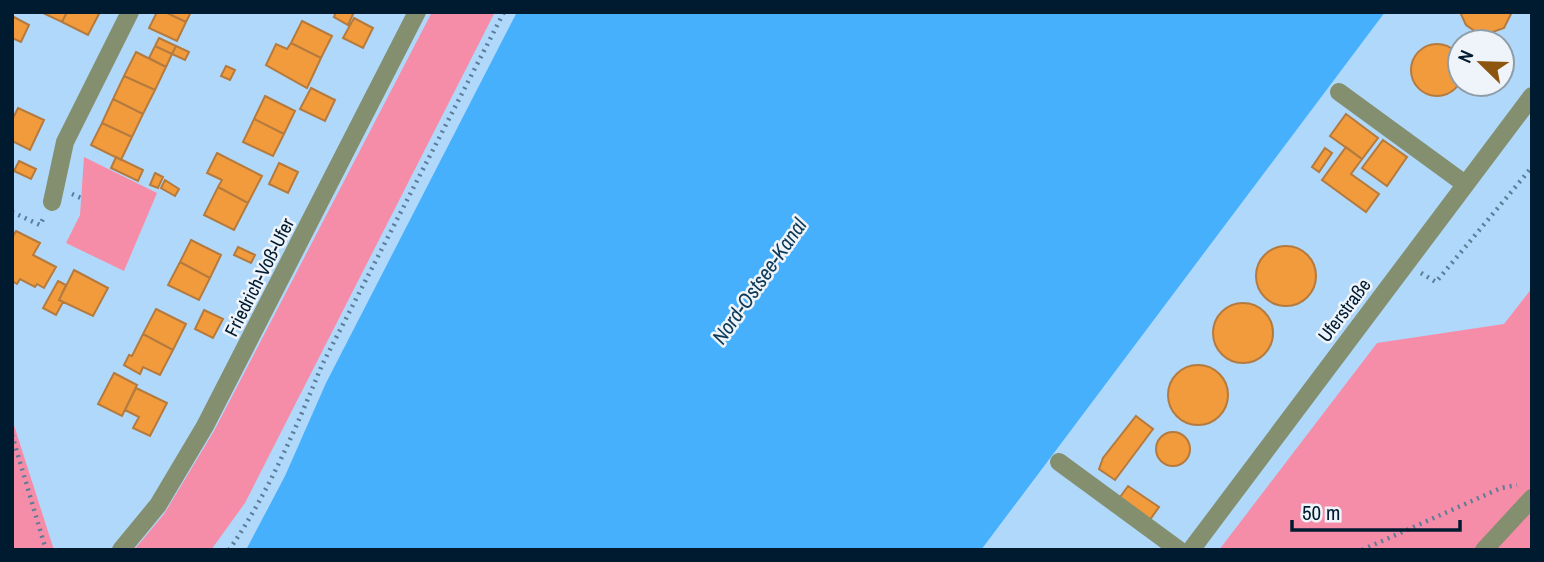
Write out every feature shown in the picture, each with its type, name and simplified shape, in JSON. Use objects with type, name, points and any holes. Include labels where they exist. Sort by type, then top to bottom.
[{"type":"street","points":[[52,202],[65,142],[130,12]]},
{"type":"street","name":"Friedrich-Voß-Ufer","points":[[121,550],[158,505],[205,426],[417,12]]},
{"type":"street","points":[[1339,92],[1465,184]]},
{"type":"street","name":"Uferstraße","points":[[1191,550],[1532,96]]},
{"type":"street","points":[[1059,462],[1180,550]]},
{"type":"street","points":[[1484,550],[1527,491]]},
{"type":"path","points":[[229,550],[256,506],[300,419],[322,365],[504,12]]},
{"type":"path","points":[[1405,264],[1436,282],[1532,167]]},
{"type":"path","points":[[12,212],[40,225],[52,202]]},
{"type":"path","points":[[12,435],[46,550]]},
{"type":"path","points":[[1362,550],[1500,488],[1527,491]]},
{"type":"shaded area","points":[[432,12],[495,12],[245,503],[211,550],[134,550],[164,514],[214,431]]},
{"type":"shaded area","points":[[84,157],[157,193],[124,271],[66,243],[80,215]]},
{"type":"shaded area","points":[[1532,288],[1532,550],[1219,550],[1377,343],[1504,324]]},
{"type":"shaded area","points":[[12,419],[54,550],[12,550]]},
{"type":"water","name":"Nord-Ostsee-Kanal","points":[[517,12],[1385,12],[981,550],[246,550],[285,476],[326,383]]},
{"type":"building","points":[[41,12],[67,12],[62,22]]},
{"type":"building","points":[[67,12],[100,12],[88,35],[62,22]]},
{"type":"building","points":[[157,12],[165,12],[186,22],[177,41],[149,28]]},
{"type":"building","points":[[165,12],[191,12],[186,22]]},
{"type":"building","points":[[336,12],[354,12],[348,25],[334,17]]},
{"type":"building","points":[[1460,12],[1512,12],[1504,28],[1470,28]]},
{"type":"building","points":[[12,16],[29,25],[21,42],[12,38]]},
{"type":"building","points":[[354,18],[373,28],[363,48],[343,38]]},
{"type":"building","points":[[302,21],[332,36],[321,58],[291,43]]},
{"type":"building","points":[[159,38],[176,46],[172,54],[155,46]]},
{"type":"building","points":[[291,43],[321,58],[307,88],[266,65],[276,44],[287,49]]},
{"type":"building","points":[[155,46],[172,54],[166,67],[149,58]]},
{"type":"building","points":[[176,46],[189,52],[185,60],[172,54]]},
{"type":"building","points":[[1427,46],[1446,46],[1446,94],[1437,96],[1427,94],[1419,88],[1413,80],[1411,70],[1413,60],[1419,52]]},
{"type":"building","points":[[136,52],[166,67],[155,90],[124,76]]},
{"type":"building","points":[[226,66],[235,70],[230,80],[221,76]]},
{"type":"building","points":[[124,76],[155,90],[143,114],[113,99]]},
{"type":"building","points":[[311,88],[335,100],[325,121],[300,109]]},
{"type":"building","points":[[265,96],[295,111],[284,134],[254,119]]},
{"type":"building","points":[[113,99],[143,114],[132,137],[102,123]]},
{"type":"building","points":[[18,108],[44,120],[30,150],[12,141],[12,120]]},
{"type":"building","points":[[1346,114],[1378,138],[1362,159],[1330,136]]},
{"type":"building","points":[[254,119],[284,134],[273,156],[243,142]]},
{"type":"building","points":[[102,123],[132,137],[121,160],[91,145]]},
{"type":"building","points":[[1383,140],[1407,157],[1387,186],[1362,168]]},
{"type":"building","points":[[1346,147],[1362,159],[1351,174],[1379,194],[1366,212],[1322,180]]},
{"type":"building","points":[[1325,148],[1332,153],[1319,172],[1312,167]]},
{"type":"building","points":[[217,153],[262,176],[248,203],[218,187],[222,180],[207,173]]},
{"type":"building","points":[[116,157],[143,170],[138,181],[111,168]]},
{"type":"building","points":[[19,161],[36,169],[31,179],[14,171]]},
{"type":"building","points":[[279,163],[298,172],[288,193],[269,184]]},
{"type":"building","points":[[155,173],[163,177],[158,188],[150,185]]},
{"type":"building","points":[[165,180],[179,189],[175,196],[161,188]]},
{"type":"building","points":[[218,187],[248,203],[234,230],[204,215]]},
{"type":"building","points":[[16,231],[40,243],[33,255],[56,267],[44,288],[37,284],[35,287],[20,279],[17,284],[12,281],[12,238]]},
{"type":"building","points":[[191,240],[221,255],[210,278],[180,262]]},
{"type":"building","points":[[1280,246],[1292,246],[1311,259],[1316,276],[1314,288],[1303,301],[1292,306],[1280,306],[1261,293],[1256,282],[1256,270],[1269,251]]},
{"type":"building","points":[[238,247],[255,255],[251,263],[234,255]]},
{"type":"building","points":[[180,262],[210,278],[199,300],[168,285]]},
{"type":"building","points":[[74,270],[108,288],[93,316],[59,300]]},
{"type":"building","points":[[58,281],[66,285],[59,300],[63,302],[56,315],[43,308]]},
{"type":"building","points":[[1237,303],[1249,303],[1268,316],[1273,333],[1271,345],[1260,358],[1249,363],[1237,363],[1218,350],[1213,339],[1213,327],[1226,308]]},
{"type":"building","points":[[156,309],[186,324],[173,350],[143,334]]},
{"type":"building","points":[[204,310],[223,319],[213,338],[195,329]]},
{"type":"building","points":[[143,334],[173,350],[160,375],[143,367],[140,374],[124,365],[129,355],[132,356]]},
{"type":"building","points":[[1192,365],[1204,365],[1223,378],[1228,395],[1226,407],[1215,420],[1204,425],[1192,425],[1173,412],[1168,401],[1168,389],[1181,370]]},
{"type":"building","points":[[114,373],[137,385],[122,416],[98,404]]},
{"type":"building","points":[[136,388],[167,403],[150,436],[133,428],[139,417],[125,410]]},
{"type":"building","points":[[1136,416],[1153,429],[1115,480],[1099,469],[1103,458]]},
{"type":"building","points":[[1173,432],[1185,437],[1190,449],[1185,461],[1173,466],[1161,461],[1156,449],[1161,437]]},
{"type":"building","points":[[1128,486],[1159,507],[1149,521],[1118,500]]}]
